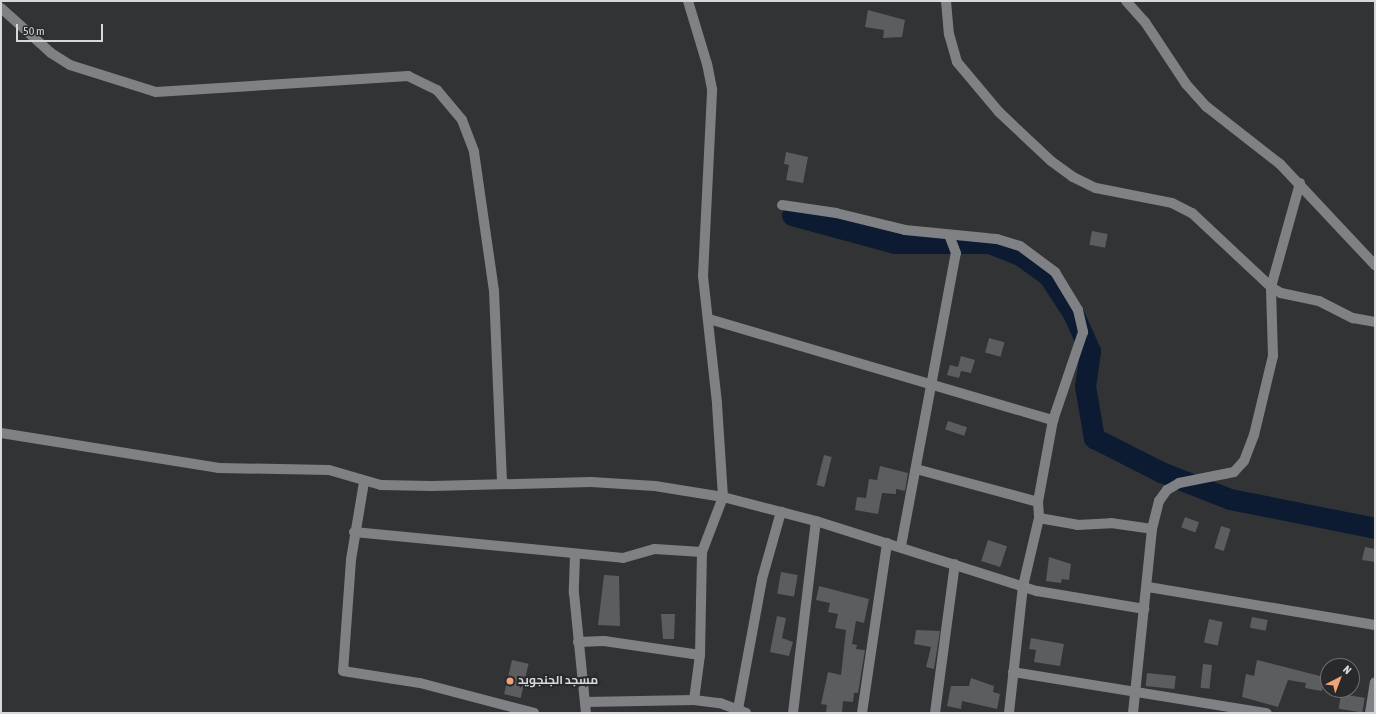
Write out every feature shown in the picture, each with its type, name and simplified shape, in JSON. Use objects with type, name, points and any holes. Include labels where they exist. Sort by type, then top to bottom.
[{"type":"street","points":[[688,1],[707,64],[712,89],[703,276],[723,497],[702,552],[700,655],[694,700]]},
{"type":"street","points":[[946,1],[949,34],[957,62],[999,112],[1051,161],[1073,177],[1096,188],[1149,197],[1192,214],[1271,287],[1281,293],[1319,300],[1353,318],[1375,322]]},
{"type":"street","points":[[1126,1],[1145,22],[1186,84],[1207,107],[1280,164],[1300,183],[1375,264]]},
{"type":"street","points":[[1,8],[51,53],[70,65],[156,92],[408,76],[437,90],[462,120],[474,152],[494,291],[502,484]]},
{"type":"street","points":[[1133,713],[1144,609],[1148,587],[1152,529],[1159,500],[1167,490],[1180,483],[1234,472],[1244,462],[1254,435],[1273,356],[1271,287],[1300,183]]},
{"type":"street","points":[[782,205],[836,213],[905,230],[997,239],[1020,246],[1056,272],[1078,310],[1083,332],[1053,420],[1038,502],[1039,518],[1023,586],[1009,713]]},
{"type":"street","points":[[901,546],[956,253],[949,235]]},
{"type":"street","points":[[708,319],[931,386],[1053,420]]},
{"type":"street","points":[[1,433],[225,469],[329,470],[364,482],[432,486],[591,482],[655,486],[723,497],[781,512],[901,546],[1051,594],[1144,609]]},
{"type":"street","points":[[916,469],[1038,502]]},
{"type":"street","points":[[364,482],[354,532],[343,671],[420,683],[534,713]]},
{"type":"street","points":[[585,702],[694,700],[720,703],[742,711],[762,579],[781,512]]},
{"type":"street","points":[[1039,518],[1076,525],[1111,523],[1152,529]]},
{"type":"street","points":[[792,713],[816,522]]},
{"type":"street","points":[[354,532],[575,555],[623,558],[655,549],[702,552]]},
{"type":"street","points":[[862,713],[887,542]]},
{"type":"street","points":[[575,555],[573,584],[586,713]]},
{"type":"street","points":[[935,713],[955,564]]},
{"type":"street","points":[[1148,587],[1375,625]]},
{"type":"street","points":[[578,642],[604,641],[700,655]]},
{"type":"street","points":[[1013,672],[1134,693],[1267,713]]},
{"type":"street","points":[[1370,713],[1375,682]]},
{"type":"building","points":[[868,10],[905,20],[902,37],[883,38],[884,30],[865,27]]},
{"type":"building","points":[[786,152],[808,157],[803,183],[786,180],[789,165],[784,164]]},
{"type":"building","points":[[1092,231],[1108,234],[1105,248],[1089,245]]},
{"type":"building","points":[[989,338],[1004,342],[1001,357],[985,352]]},
{"type":"building","points":[[961,356],[975,360],[971,373],[961,371],[959,378],[947,375],[950,365],[958,367]]},
{"type":"building","points":[[948,421],[967,427],[964,436],[945,430]]},
{"type":"building","points":[[824,455],[832,457],[824,487],[817,485]]},
{"type":"building","points":[[880,466],[908,473],[905,491],[896,489],[896,494],[882,493],[878,514],[855,510],[857,497],[866,498],[869,479],[877,480]]},
{"type":"building","points":[[1185,517],[1199,522],[1195,532],[1181,527]]},
{"type":"building","points":[[1221,526],[1231,529],[1224,551],[1214,548]]},
{"type":"building","points":[[988,540],[1007,546],[1000,567],[981,561]]},
{"type":"building","points":[[1365,547],[1375,549],[1375,562],[1362,560]]},
{"type":"building","points":[[1049,557],[1071,564],[1069,580],[1062,579],[1061,583],[1046,581]]},
{"type":"building","points":[[781,572],[798,575],[794,597],[777,594]]},
{"type":"building","points":[[604,575],[619,576],[620,626],[598,625]]},
{"type":"building","points":[[819,586],[869,599],[864,623],[856,621],[852,644],[857,645],[856,649],[865,650],[858,693],[854,693],[853,702],[843,701],[842,713],[826,712],[827,705],[821,704],[828,672],[841,675],[846,630],[835,628],[838,614],[828,612],[830,603],[816,600]]},
{"type":"building","points":[[661,614],[675,614],[674,639],[663,639]]},
{"type":"building","points":[[777,616],[786,618],[782,638],[793,642],[789,656],[770,652]]},
{"type":"building","points":[[1252,617],[1268,620],[1266,631],[1250,628]]},
{"type":"building","points":[[1209,619],[1223,622],[1218,645],[1204,642]]},
{"type":"building","points":[[916,630],[940,631],[934,669],[926,667],[931,647],[914,644]]},
{"type":"building","points":[[1031,638],[1064,644],[1060,666],[1034,662],[1036,650],[1029,649]]},
{"type":"building","points":[[512,660],[529,664],[521,698],[504,694]]},
{"type":"building","points":[[1257,660],[1320,676],[1320,691],[1305,688],[1306,683],[1288,680],[1278,707],[1242,697],[1246,674],[1254,676]]},
{"type":"building","points":[[1203,664],[1212,665],[1209,689],[1200,688]]},
{"type":"building","points":[[1147,673],[1176,676],[1174,689],[1146,686]]},
{"type":"building","points":[[971,678],[994,686],[993,692],[1000,694],[997,709],[962,701],[961,709],[947,706],[951,686],[969,686]]},
{"type":"building","points":[[1340,698],[1365,698],[1362,713],[1339,709]]},
{"type":"waterway","points":[[792,215],[895,243],[989,243],[1020,255],[1048,275],[1073,313],[1090,351],[1085,386],[1094,438],[1161,472],[1230,499],[1375,528]]},
{"type":"place","name":"مسجد الجنجويد","points":[[510,681]]}]
